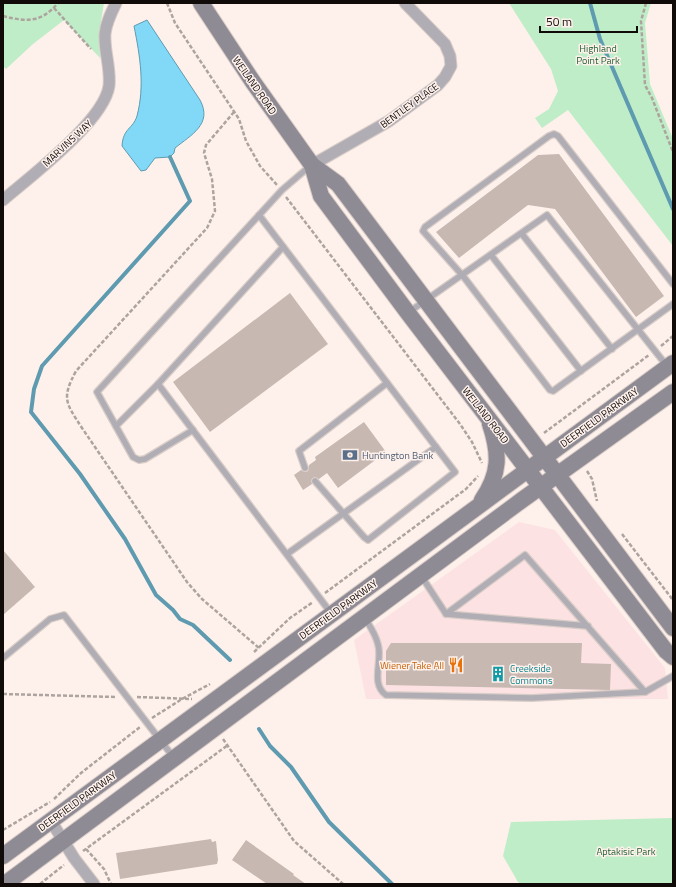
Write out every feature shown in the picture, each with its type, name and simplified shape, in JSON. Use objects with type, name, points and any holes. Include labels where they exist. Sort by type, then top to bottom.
[{"type":"main road","name":"WEILAND ROAD","points":[[200,3],[253,82],[312,165],[338,184],[673,628]]},
{"type":"main road","name":"WEILAND ROAD","points":[[312,165],[321,196],[540,486],[666,651],[673,657]]},
{"type":"main road","name":"DEERFIELD PARKWAY","points":[[3,856],[670,365]]},
{"type":"main road","points":[[5,884],[540,486],[673,392]]},
{"type":"main road","points":[[476,508],[494,478],[497,467],[494,436],[488,417]]},
{"type":"street","name":"MARVINS WAY","points":[[3,200],[76,136],[94,118],[103,103],[109,88],[110,72],[105,35],[108,18],[116,3]]},
{"type":"street","name":"BENTLEY PLACE","points":[[312,165],[390,121],[438,85],[445,77],[450,66],[450,56],[445,44],[405,3]]},
{"type":"street","points":[[51,820],[74,858],[94,884]]},
{"type":"lane","points":[[673,284],[558,136],[554,134],[549,136],[425,227],[423,231],[462,276],[550,390],[556,390],[673,304]]},
{"type":"lane","points":[[193,430],[145,459],[139,460],[133,457],[97,392],[282,190],[312,165]]},
{"type":"lane","points":[[259,215],[455,472],[368,540],[316,481]]},
{"type":"lane","points":[[408,313],[547,215],[655,350],[670,365]]},
{"type":"lane","points":[[522,234],[612,349]]},
{"type":"lane","points":[[116,426],[158,384],[283,247]]},
{"type":"lane","points":[[491,255],[581,371]]},
{"type":"lane","points":[[305,468],[299,451],[387,383]]},
{"type":"lane","points":[[158,384],[331,614]]},
{"type":"lane","points":[[286,554],[436,447]]},
{"type":"lane","points":[[446,614],[526,555],[645,692]]},
{"type":"lane","points":[[421,576],[446,614]]},
{"type":"lane","points":[[446,614],[588,626]]},
{"type":"lane","points":[[3,658],[50,619],[64,615],[174,758]]},
{"type":"lane","points":[[365,617],[376,638],[379,651],[377,681],[380,691],[386,695],[532,698],[645,692],[673,676]]},
{"type":"path","points":[[3,16],[29,21],[40,17],[54,8],[58,3]]},
{"type":"path","points":[[167,3],[175,23],[239,119],[246,141],[260,166],[282,190],[460,424],[472,442],[483,467]]},
{"type":"path","points":[[646,3],[641,21],[645,85],[652,98],[673,152]]},
{"type":"path","points":[[54,8],[91,49]]},
{"type":"path","points":[[554,425],[673,336]]},
{"type":"path","points":[[248,657],[290,618],[466,489],[480,472]]},
{"type":"path","points":[[592,479],[596,500],[599,505]]},
{"type":"path","points":[[621,533],[673,600]]},
{"type":"path","points":[[3,830],[50,802],[80,773],[147,722],[182,699],[216,680]]},
{"type":"path","points":[[3,694],[182,699],[193,700],[197,703]]},
{"type":"path","points":[[220,735],[294,841],[343,884]]},
{"type":"path","points":[[40,884],[228,745]]},
{"type":"path","points":[[86,849],[104,869],[111,884]]},
{"type":"shaded area","name":"Creekside Commons","points":[[519,522],[555,530],[665,668],[668,699],[366,699],[354,640]]},
{"type":"green space","points":[[3,3],[104,3],[99,34],[100,58],[64,20],[33,44],[6,69],[3,66]]},
{"type":"green space","name":"Highland Point Park","points":[[509,3],[651,3],[645,23],[650,84],[673,139],[673,246],[568,110],[542,128],[535,118],[549,109],[558,91],[551,69]]},
{"type":"green space","name":"Aptakisic Park","points":[[673,818],[673,884],[521,884],[518,882],[503,856],[511,822]]},
{"type":"water","points":[[147,20],[200,100],[204,116],[198,128],[175,148],[174,153],[170,157],[155,158],[146,170],[141,171],[122,146],[126,132],[133,124],[137,116],[141,94],[140,60],[134,26]]},
{"type":"building","points":[[559,154],[664,296],[636,317],[555,209],[528,205],[459,258],[436,232],[538,155]]},
{"type":"building","points":[[290,293],[328,344],[210,432],[173,382]]},
{"type":"building","name":"Huntington Bank","points":[[364,422],[386,452],[338,488],[327,473],[319,479],[313,478],[312,484],[303,490],[294,475],[301,470],[305,472],[308,471],[309,465],[316,460],[315,457]]},
{"type":"building","points":[[3,550],[35,587],[3,615]]},
{"type":"building","name":"Creekside Commons","points":[[391,643],[582,643],[581,663],[611,664],[610,690],[386,685],[386,651]]},
{"type":"building","points":[[211,839],[212,842],[216,841],[217,864],[120,879],[116,853]]},
{"type":"building","points":[[246,840],[306,884],[267,884],[232,860]]},
{"type":"waterway","points":[[590,3],[600,39],[673,209]]},
{"type":"waterway","points":[[170,157],[190,201],[42,366],[34,389],[31,412],[80,474],[125,539],[156,595],[173,610],[180,619],[193,625],[230,660]]},
{"type":"waterway","points":[[259,729],[270,746],[291,767],[329,822],[392,884]]},
{"type":"place","name":"Huntington Bank","points":[[350,455]]},
{"type":"place","name":"Wiener Take All","points":[[456,665]]},
{"type":"place","name":"Creekside Commons","points":[[498,674]]}]
